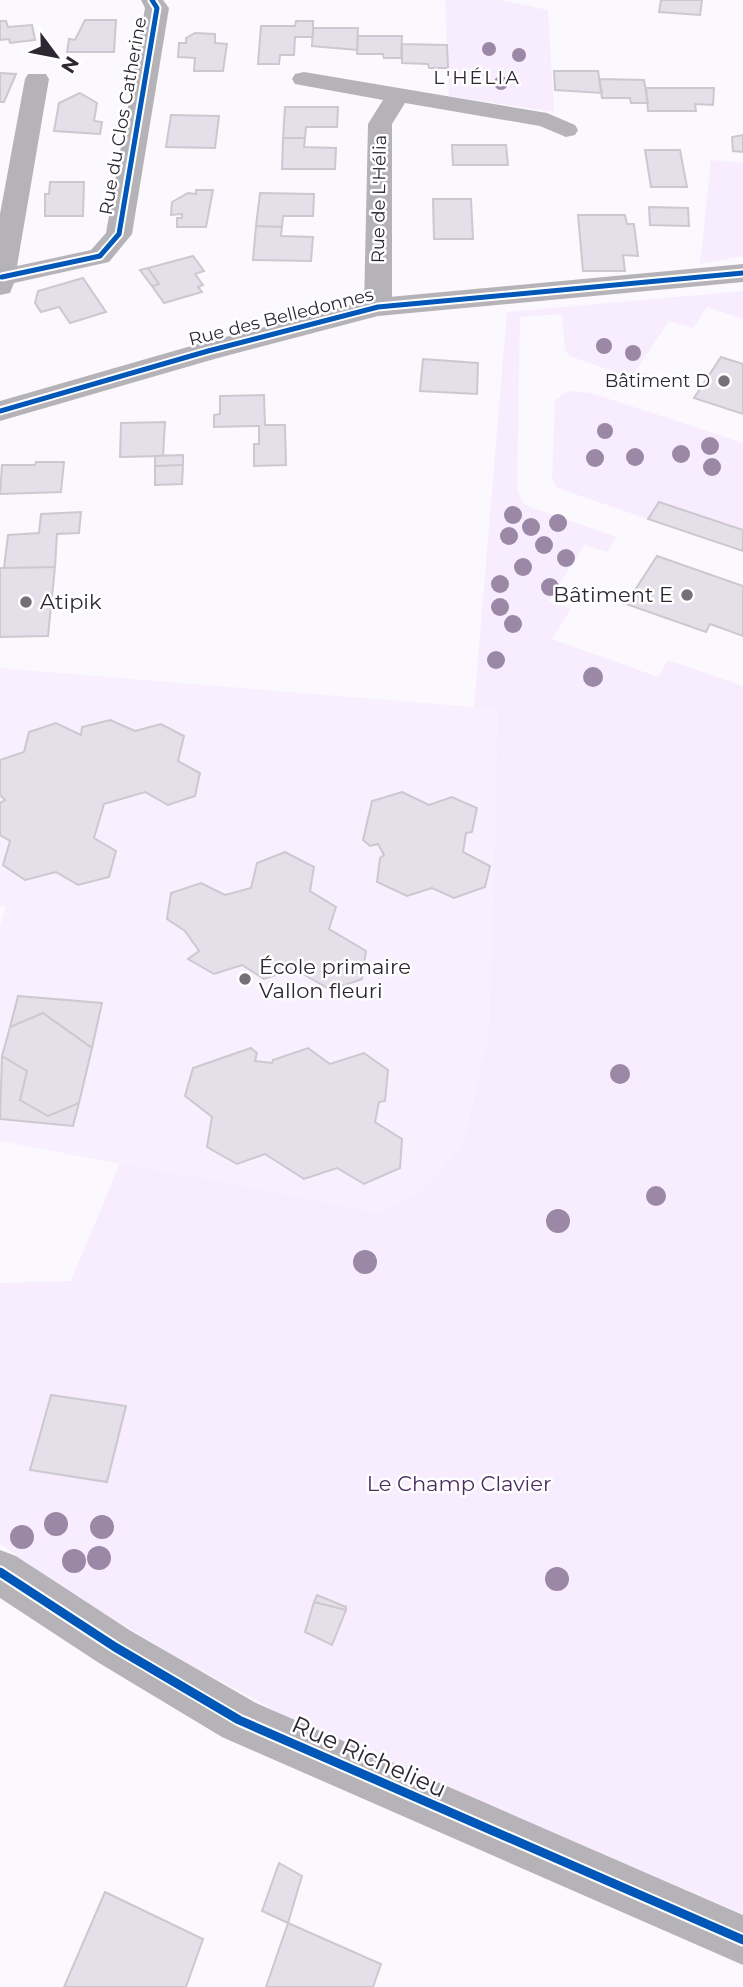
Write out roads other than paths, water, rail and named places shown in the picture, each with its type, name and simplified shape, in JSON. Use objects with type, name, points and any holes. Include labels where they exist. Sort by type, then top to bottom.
[{"type":"main road","name":"Rue des Belledonnes","points":[[0,411],[208,351],[378,307],[743,273]]},
{"type":"street","name":"Rue du Clos Catherine","points":[[37,79],[1,282],[100,256],[119,234],[157,8],[152,0]]},
{"type":"street","points":[[304,79],[547,120],[566,130]]},
{"type":"street","name":"Rue de L'Hélia","points":[[378,307],[380,124],[398,96]]},
{"type":"street","name":"Rue Richelieu","points":[[0,1572],[115,1647],[239,1720],[743,1940]]},
{"type":"place","name":"Bâtiment D","points":[[724,381]]},
{"type":"place","name":"Bâtiment E","points":[[687,595]]},
{"type":"place","name":"Atipik","points":[[26,602]]},
{"type":"place","name":"École primaire Vallon fleuri","points":[[245,979]]},
{"type":"district","name":"L'HÉLIA","points":[[477,77]]},
{"type":"park label","name":"Le Champ Clavier","points":[[459,1484]]}]
